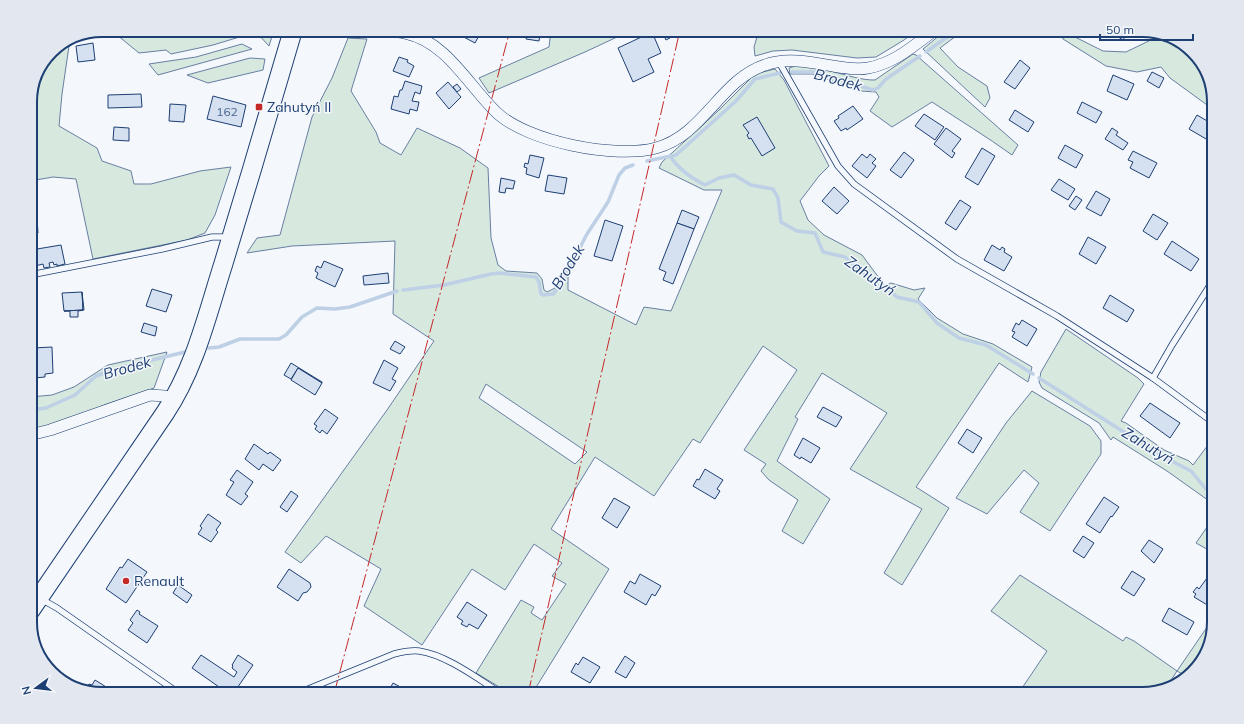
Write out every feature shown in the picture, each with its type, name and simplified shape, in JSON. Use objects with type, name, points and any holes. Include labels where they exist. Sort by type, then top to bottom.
[{"type":"main road","points":[[37,602],[174,400],[186,377],[231,237],[292,37]]},
{"type":"street","points":[[416,37],[425,40],[439,49],[497,113],[518,127],[539,136],[570,144],[610,151],[641,151],[652,149],[681,137],[698,123],[727,90],[747,73],[764,65],[792,61],[848,68],[868,68],[897,58],[926,37]]},
{"type":"street","points":[[37,433],[50,430],[150,395],[165,396],[174,400]]},
{"type":"lane","points":[[778,62],[838,166],[854,184],[957,259],[1057,316],[1153,378],[1207,418]]},
{"type":"lane","points":[[37,274],[162,249],[212,237],[231,237]]},
{"type":"lane","points":[[1153,378],[1207,290]]},
{"type":"lane","points":[[37,605],[57,608],[170,687]]},
{"type":"lane","points":[[313,687],[394,654],[407,651],[418,651],[433,654],[448,661],[491,687]]},
{"type":"shaded area","points":[[120,37],[239,37],[213,45],[171,54],[166,50],[139,53]]},
{"type":"shaded area","points":[[261,37],[272,37],[269,46]]},
{"type":"shaded area","points":[[550,37],[617,37],[489,93],[479,78],[549,47]]},
{"type":"shaded area","points":[[757,37],[908,37],[876,57],[857,58],[792,50],[773,51],[755,56],[754,47]]},
{"type":"shaded area","points":[[938,37],[955,37],[940,48],[958,67],[987,86],[990,98],[985,107],[923,49]]},
{"type":"shaded area","points":[[1063,37],[1075,37],[1103,51],[1126,52],[1154,38],[1167,42],[1182,50],[1194,62],[1204,81],[1207,105],[1170,78],[1161,67],[1137,72],[1106,66],[1063,39]]},
{"type":"shaded area","points":[[348,38],[367,39],[351,91],[376,132],[380,143],[401,155],[417,128],[460,148],[488,168],[491,238],[498,265],[506,271],[537,273],[542,279],[544,290],[547,292],[555,288],[568,267],[568,290],[636,325],[644,307],[671,311],[722,190],[704,190],[659,168],[662,162],[719,110],[755,74],[775,69],[784,80],[829,166],[819,176],[800,201],[808,220],[824,235],[862,255],[885,286],[891,283],[914,290],[925,288],[918,299],[937,318],[963,334],[993,344],[1032,367],[1028,382],[999,363],[916,487],[949,508],[902,585],[884,573],[922,509],[850,469],[887,413],[822,373],[795,417],[798,419],[777,461],[830,499],[803,544],[782,531],[798,500],[769,480],[761,471],[766,464],[744,450],[797,370],[763,346],[700,443],[693,439],[654,496],[595,457],[551,529],[609,569],[536,687],[499,687],[476,673],[521,600],[534,607],[531,613],[542,620],[566,584],[552,576],[562,563],[534,544],[505,590],[472,569],[422,645],[364,606],[381,569],[326,536],[301,563],[285,552],[387,410],[434,341],[393,314],[395,241],[292,246],[247,253],[257,238],[280,235],[312,117],[332,78]],"holes":[[[486,384],[587,452],[575,464],[479,398]]]},
{"type":"shaded area","points":[[242,44],[252,49],[158,75],[149,64],[196,57]]},
{"type":"shaded area","points":[[69,46],[59,126],[97,148],[102,161],[131,171],[134,184],[151,184],[200,171],[231,167],[215,215],[205,233],[187,240],[93,259],[76,179],[53,177],[37,180],[37,98],[39,85],[50,62]]},
{"type":"shaded area","points":[[913,54],[916,55],[1018,145],[1012,155],[932,102],[892,127],[870,111],[879,97],[876,92],[861,91],[812,74],[790,74],[789,68],[808,66],[854,77],[875,80]]},
{"type":"shaded area","points":[[250,58],[265,59],[263,70],[208,83],[187,75]]},
{"type":"shaded area","points":[[1066,329],[1138,378],[1144,384],[1121,421],[1164,450],[1189,461],[1193,465],[1207,446],[1207,499],[1167,471],[1113,437],[1111,440],[1099,423],[1042,388],[1039,382],[1041,372]]},
{"type":"shaded area","points":[[167,352],[154,388],[107,404],[70,419],[37,429],[37,396],[52,395],[74,387],[108,365]]},
{"type":"shaded area","points":[[1032,391],[1090,426],[1101,441],[1101,454],[1050,531],[1020,512],[1039,483],[1024,470],[987,514],[956,498],[1006,423]]},
{"type":"shaded area","points":[[1207,527],[1207,549],[1196,543]]},
{"type":"shaded area","points":[[1020,575],[1123,641],[1126,637],[1134,641],[1177,671],[1172,679],[1167,682],[1159,685],[1142,687],[1023,687],[1047,651],[991,611]]},
{"type":"shaded area","points":[[1206,628],[1202,647],[1194,662],[1182,674],[1177,671]]},
{"type":"building","points":[[464,37],[478,37],[475,43]]},
{"type":"building","points":[[526,37],[540,37],[539,41],[526,39]]},
{"type":"building","points":[[641,37],[654,37],[661,53],[648,59],[654,72],[633,82],[618,48]]},
{"type":"building","points":[[664,37],[672,37],[666,40]]},
{"type":"building","points":[[93,43],[95,60],[78,62],[76,46]]},
{"type":"building","points":[[399,57],[408,60],[407,62],[414,66],[409,77],[393,71]]},
{"type":"building","points":[[1020,60],[1030,68],[1015,89],[1004,82]]},
{"type":"building","points":[[1152,72],[1164,78],[1159,88],[1147,81]]},
{"type":"building","points":[[1113,75],[1134,84],[1127,100],[1107,91]]},
{"type":"building","points":[[405,81],[422,86],[420,94],[415,92],[412,101],[419,102],[417,111],[410,109],[409,114],[391,109],[394,96],[398,97]]},
{"type":"building","points":[[448,82],[461,97],[449,109],[436,93]]},
{"type":"building","points":[[457,84],[461,89],[457,92],[453,87]]},
{"type":"building","points":[[141,94],[142,107],[108,108],[108,95]]},
{"type":"building","points":[[213,96],[246,105],[241,127],[207,119]]},
{"type":"building","points":[[1082,102],[1102,112],[1096,123],[1077,113]]},
{"type":"building","points":[[170,104],[186,105],[184,122],[169,121]]},
{"type":"building","points":[[853,106],[863,119],[847,130],[846,128],[841,131],[834,121],[839,118],[838,116]]},
{"type":"building","points":[[1015,110],[1034,122],[1028,132],[1009,120]]},
{"type":"building","points":[[924,114],[944,127],[935,140],[915,126]]},
{"type":"building","points":[[1197,115],[1207,121],[1207,140],[1189,129]]},
{"type":"building","points":[[757,117],[775,148],[762,156],[751,138],[749,139],[747,135],[749,133],[743,125]]},
{"type":"building","points":[[114,127],[129,128],[129,141],[113,140]]},
{"type":"building","points":[[946,128],[961,139],[952,151],[955,153],[952,158],[934,144]]},
{"type":"building","points":[[1112,128],[1118,132],[1116,135],[1128,143],[1123,150],[1105,139]]},
{"type":"building","points":[[1065,145],[1083,155],[1076,168],[1058,158]]},
{"type":"building","points":[[982,148],[995,156],[978,185],[965,177]]},
{"type":"building","points":[[1133,151],[1157,163],[1149,178],[1130,168],[1133,162],[1128,160]]},
{"type":"building","points":[[904,152],[914,160],[901,178],[890,170]]},
{"type":"building","points":[[862,154],[867,158],[870,154],[876,159],[872,163],[876,166],[867,178],[852,166]]},
{"type":"building","points":[[530,155],[544,158],[539,178],[526,174],[527,168],[524,167],[525,163],[528,164]]},
{"type":"building","points":[[548,175],[567,178],[564,194],[545,191]]},
{"type":"building","points":[[501,178],[515,181],[513,189],[506,188],[505,193],[499,192]]},
{"type":"building","points":[[1059,179],[1075,189],[1068,200],[1051,190]]},
{"type":"building","points":[[834,187],[849,201],[837,214],[822,201]]},
{"type":"building","points":[[1096,191],[1110,199],[1101,216],[1086,208]]},
{"type":"building","points":[[1076,196],[1082,200],[1075,210],[1069,206]]},
{"type":"building","points":[[960,200],[971,207],[956,230],[945,223]]},
{"type":"building","points":[[682,210],[699,217],[694,229],[677,223]]},
{"type":"building","points":[[1153,214],[1168,223],[1157,240],[1143,231]]},
{"type":"building","points":[[605,220],[623,226],[612,261],[594,256]]},
{"type":"building","points":[[677,223],[694,229],[673,284],[663,280],[666,272],[659,269]]},
{"type":"building","points":[[1088,237],[1106,247],[1096,264],[1079,254]]},
{"type":"building","points":[[1172,241],[1199,259],[1191,271],[1164,254]]},
{"type":"building","points":[[61,245],[65,264],[57,266],[57,264],[54,265],[53,262],[49,263],[50,267],[44,268],[43,264],[37,266],[37,249]]},
{"type":"building","points":[[992,245],[1000,250],[1002,247],[1005,249],[1004,252],[1012,257],[1004,271],[984,260]]},
{"type":"building","points":[[324,261],[343,269],[335,287],[316,278],[318,273],[315,271],[317,266],[321,268]]},
{"type":"building","points":[[388,273],[389,283],[364,285],[363,276]]},
{"type":"building","points":[[152,289],[172,295],[166,312],[146,306]]},
{"type":"building","points":[[82,292],[83,310],[64,311],[62,293]]},
{"type":"building","points":[[82,292],[84,310],[78,311],[78,317],[70,317],[70,311],[64,311],[83,310]]},
{"type":"building","points":[[1110,295],[1134,310],[1127,322],[1103,308]]},
{"type":"building","points":[[1022,320],[1037,329],[1027,346],[1012,337],[1015,332],[1012,331],[1016,323],[1019,325]]},
{"type":"building","points":[[144,323],[157,327],[155,336],[141,332]]},
{"type":"building","points":[[395,341],[405,347],[400,354],[390,349]]},
{"type":"building","points":[[52,347],[53,373],[45,374],[45,377],[37,378],[37,348]]},
{"type":"building","points":[[384,360],[398,368],[392,379],[396,381],[390,391],[373,383]]},
{"type":"building","points":[[291,363],[322,383],[298,368],[291,379],[284,375]]},
{"type":"building","points":[[298,368],[322,383],[315,395],[291,380]]},
{"type":"building","points":[[1150,403],[1180,423],[1170,438],[1140,416]]},
{"type":"building","points":[[823,407],[842,417],[836,427],[817,417]]},
{"type":"building","points":[[325,409],[338,418],[327,434],[322,430],[320,433],[315,429],[317,426],[314,424]]},
{"type":"building","points":[[967,429],[982,438],[973,453],[958,443]]},
{"type":"building","points":[[803,438],[820,448],[811,463],[794,455]]},
{"type":"building","points":[[254,444],[268,454],[270,452],[281,460],[273,471],[263,464],[259,470],[245,459]]},
{"type":"building","points":[[705,469],[723,480],[717,489],[720,491],[715,499],[693,486],[697,479],[699,480]]},
{"type":"building","points":[[237,470],[253,482],[245,494],[248,496],[241,505],[226,495],[234,482],[230,480]]},
{"type":"building","points":[[291,491],[298,496],[287,512],[280,507]]},
{"type":"building","points":[[1104,497],[1119,507],[1100,533],[1086,524]]},
{"type":"building","points":[[614,498],[630,507],[617,528],[602,518]]},
{"type":"building","points":[[208,514],[221,523],[216,530],[218,532],[211,542],[198,534],[202,528],[200,526]]},
{"type":"building","points":[[1083,536],[1094,543],[1084,558],[1073,551]]},
{"type":"building","points":[[1149,540],[1163,549],[1154,563],[1141,551]]},
{"type":"building","name":"Renault","points":[[128,559],[147,572],[126,603],[106,589],[120,567],[122,568]]},
{"type":"building","points":[[289,569],[310,583],[311,587],[307,592],[303,593],[298,601],[277,587]]},
{"type":"building","points":[[1132,571],[1145,579],[1134,596],[1121,588]]},
{"type":"building","points":[[640,574],[661,586],[655,596],[652,594],[646,605],[624,592],[630,581],[635,584]]},
{"type":"building","points":[[1207,578],[1207,605],[1194,597],[1196,594],[1193,592],[1197,587],[1199,589]]},
{"type":"building","points":[[178,585],[192,595],[187,603],[173,593]]},
{"type":"building","points":[[467,602],[487,615],[478,629],[469,624],[467,627],[461,624],[463,621],[457,617]]},
{"type":"building","points":[[1169,608],[1194,622],[1187,635],[1162,621]]},
{"type":"building","points":[[137,610],[140,612],[139,614],[158,626],[147,643],[128,630],[133,623],[130,620]]},
{"type":"building","points":[[201,655],[234,677],[237,672],[232,668],[232,665],[238,655],[253,665],[238,687],[219,687],[192,668]]},
{"type":"building","points":[[625,656],[635,663],[626,678],[615,672]]},
{"type":"building","points":[[583,657],[600,667],[590,683],[571,672],[576,663],[578,665]]},
{"type":"building","points":[[95,680],[106,687],[88,685],[89,684],[92,685]]},
{"type":"building","points":[[393,683],[400,687],[391,687]]},
{"type":"waterway","name":"Brodek","points":[[926,52],[947,37]]},
{"type":"waterway","name":"Brodek","points":[[792,72],[816,72],[873,90],[878,88],[886,79],[920,56]]},
{"type":"waterway","name":"Brodek","points":[[647,161],[676,155],[736,101],[755,79],[780,73]]},
{"type":"waterway","name":"Zahutyń","points":[[670,156],[686,173],[705,185],[719,178],[734,175],[751,185],[773,189],[778,198],[781,222],[797,231],[815,233],[823,252],[845,257],[878,286],[888,289],[897,297],[919,302],[937,323],[959,338],[986,345],[1033,374]]},
{"type":"waterway","name":"Brodek","points":[[403,290],[444,285],[499,273],[536,277],[539,282],[541,294],[553,294],[560,286],[587,234],[608,202],[619,175],[625,168],[633,165]]},
{"type":"waterway","name":"Brodek","points":[[209,348],[219,347],[240,339],[279,339],[286,335],[302,317],[317,308],[335,309],[350,307],[397,291]]},
{"type":"waterway","name":"Brodek","points":[[37,409],[46,408],[75,395],[96,376],[119,368],[185,352]]},
{"type":"waterway","name":"Zahutyń","points":[[1039,378],[1160,455],[1191,471],[1207,489]]},
{"type":"power","points":[[336,687],[508,37]]},
{"type":"power","points":[[530,687],[678,37]]},
{"type":"place","name":"Zahutyń II","points":[[259,107]]},
{"type":"place","name":"Renault","points":[[126,581]]}]
